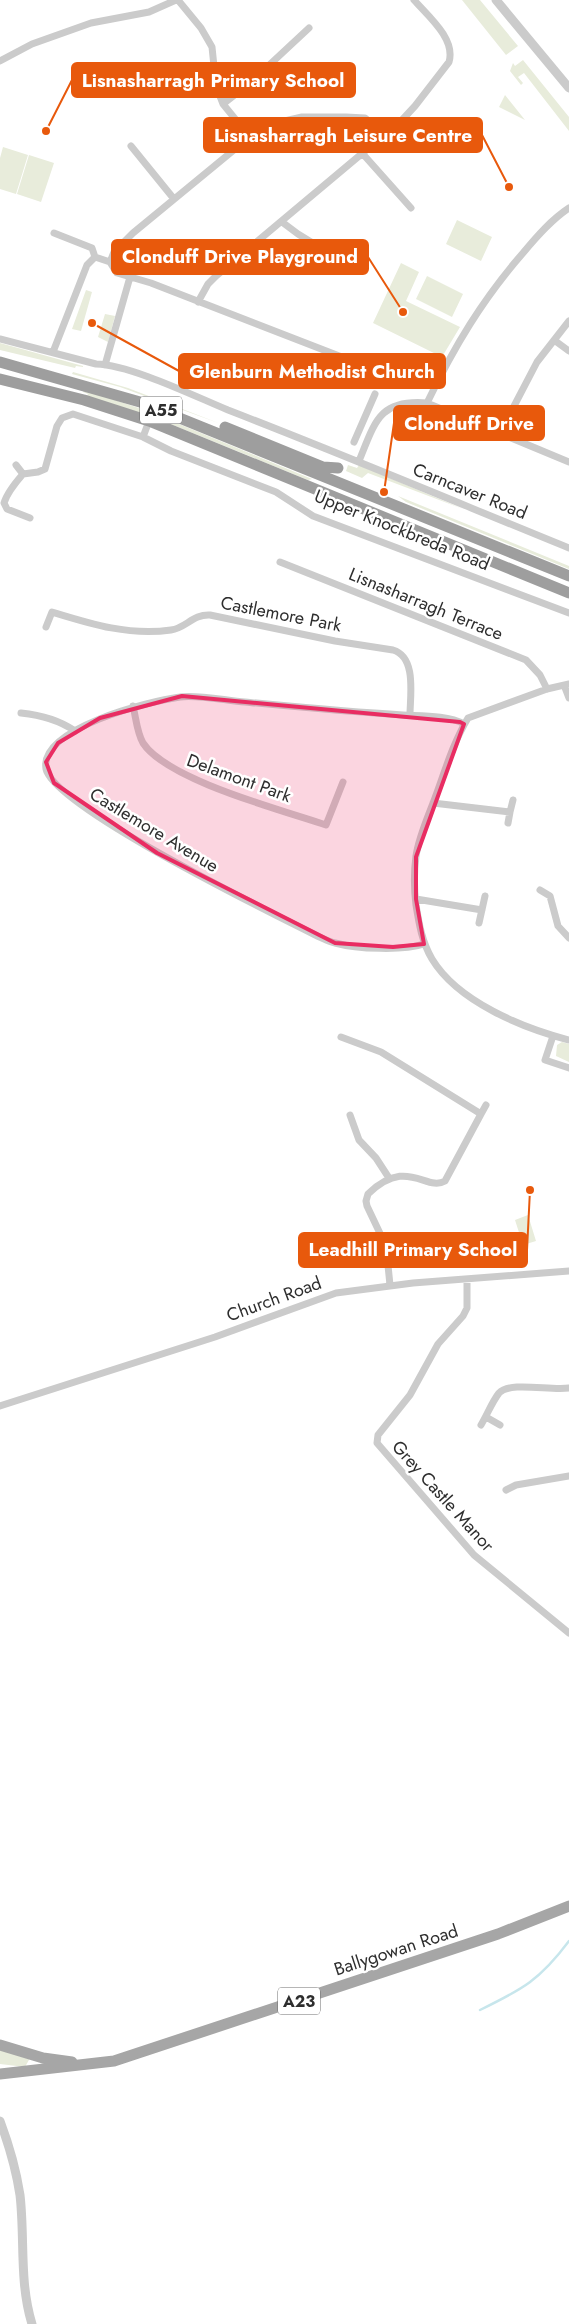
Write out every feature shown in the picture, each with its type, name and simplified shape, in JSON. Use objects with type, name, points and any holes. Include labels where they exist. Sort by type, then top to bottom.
[{"type":"highway","name":"Upper Knockbreda Road","points":[[0,362],[106,390],[335,473],[569,576]]},
{"type":"highway","name":"Upper Knockbreda Road","points":[[0,379],[84,400],[149,422],[569,593]]},
{"type":"main road","name":"Ballygowan Road","points":[[0,2074],[114,2061],[505,1932],[569,1906]]},
{"type":"main road","name":"Ballygowan Road","points":[[0,2045],[44,2058],[89,2064]]},
{"type":"street","points":[[0,61],[32,44],[91,23],[149,12],[177,0],[201,28],[212,48],[216,86],[223,104],[250,136]]},
{"type":"street","points":[[198,302],[208,284],[216,276],[282,222],[415,106],[449,62],[451,54],[448,43],[414,0]]},
{"type":"street","points":[[496,0],[569,88]]},
{"type":"street","points":[[223,104],[250,83],[309,28]]},
{"type":"street","points":[[110,262],[114,252],[133,233],[263,126],[302,117],[365,118],[385,134]]},
{"type":"street","points":[[131,146],[174,199]]},
{"type":"street","points":[[362,153],[411,208]]},
{"type":"street","points":[[427,403],[458,341],[486,298],[541,231],[569,208]]},
{"type":"street","points":[[282,222],[346,264]]},
{"type":"street","points":[[54,233],[92,248],[95,257]]},
{"type":"street","points":[[95,257],[110,262],[117,273],[347,359]]},
{"type":"street","points":[[53,352],[87,265],[95,257]]},
{"type":"street","points":[[105,364],[130,277]]},
{"type":"street","points":[[500,433],[537,362],[569,320]]},
{"type":"street","name":"Carncaver Road","points":[[0,339],[96,364],[105,364],[150,379],[359,461],[569,548]]},
{"type":"street","points":[[554,340],[569,351]]},
{"type":"street","points":[[354,442],[375,394]]},
{"type":"street","points":[[359,461],[372,431],[382,414],[394,406],[412,402],[427,403],[569,462]]},
{"type":"street","name":"Upper Knockbreda Road","points":[[23,474],[38,472],[45,468],[57,426],[65,416],[73,414],[142,437],[171,451],[276,492],[313,516],[569,613]]},
{"type":"street","points":[[142,437],[149,422]]},
{"type":"street","points":[[361,426],[372,431]]},
{"type":"street","points":[[326,494],[342,455]]},
{"type":"street","points":[[16,465],[23,474],[17,484],[9,491],[4,503],[6,509],[30,518]]},
{"type":"street","name":"Lisnasharragh Terrace","points":[[280,562],[526,660],[540,674],[547,689]]},
{"type":"street","name":"Castlemore Park","points":[[46,627],[52,612],[98,626],[149,632],[173,630],[199,616],[210,615],[335,641],[393,650],[402,654],[408,662],[410,715]]},
{"type":"street","points":[[569,698],[566,685],[547,689],[468,718],[433,803],[420,838],[416,857],[416,899],[420,932],[432,960],[472,999],[497,1013],[553,1036],[569,1040]]},
{"type":"street","name":"Castlemore Avenue","points":[[424,944],[414,947],[393,947],[335,944],[173,861],[114,827],[54,783],[46,771],[46,762],[49,752],[58,743],[75,731],[100,718],[134,706],[182,696],[410,715],[448,719],[464,724]]},
{"type":"street","name":"Delamont Park","points":[[134,706],[142,742],[151,753],[170,768],[192,779],[326,824],[343,782]]},
{"type":"street","points":[[21,713],[46,717],[64,724],[75,731]]},
{"type":"street","points":[[508,824],[513,800]]},
{"type":"street","points":[[433,803],[510,812]]},
{"type":"street","points":[[540,890],[550,896],[558,926],[569,938]]},
{"type":"street","points":[[479,923],[485,896]]},
{"type":"street","points":[[416,899],[482,910]]},
{"type":"street","points":[[553,1036],[545,1060],[569,1068]]},
{"type":"street","points":[[341,1038],[381,1052],[481,1114]]},
{"type":"street","points":[[390,1285],[386,1246],[366,1201],[368,1194],[389,1178],[410,1175],[437,1184],[445,1181],[486,1105]]},
{"type":"street","points":[[350,1115],[359,1140],[376,1158],[389,1178]]},
{"type":"street","name":"Church Road","points":[[0,1406],[214,1337],[326,1296],[346,1291],[390,1285],[569,1271]]},
{"type":"street","name":"Grey Castle Manor","points":[[466,1279],[467,1308],[464,1316],[435,1348],[410,1395],[378,1435],[377,1443],[474,1555],[569,1633]]},
{"type":"street","points":[[481,1424],[499,1394],[510,1387],[553,1390],[569,1388]]},
{"type":"street","points":[[486,1417],[500,1425]]},
{"type":"street","points":[[506,1490],[516,1486],[569,1476]]},
{"type":"street","points":[[0,2121],[14,2165],[20,2195],[25,2299],[32,2324]]},
{"type":"highlighted area","points":[[182,696],[460,722],[464,724],[416,857],[416,899],[424,944],[393,947],[335,943],[157,853],[54,783],[46,762],[58,743],[100,718]]},
{"type":"green space","points":[[462,0],[480,0],[518,46],[506,55]]},
{"type":"green space","points":[[523,60],[569,117],[569,131],[524,73],[518,77],[523,83],[521,85],[510,71],[513,63],[515,66]]},
{"type":"green space","points":[[505,95],[525,120],[499,107]]},
{"type":"green space","points":[[3,147],[28,155],[16,194],[0,189],[0,158]]},
{"type":"green space","points":[[29,155],[54,163],[41,202],[17,194]]},
{"type":"green space","points":[[457,220],[492,237],[481,261],[446,244]]},
{"type":"green space","points":[[401,263],[419,272],[406,301],[460,327],[442,357],[373,323]]},
{"type":"green space","points":[[427,276],[463,294],[452,317],[416,299]]},
{"type":"green space","points":[[86,290],[92,292],[81,331],[72,329]]},
{"type":"green space","points":[[105,314],[115,316],[108,342],[98,337]]},
{"type":"green space","points":[[0,343],[83,367],[76,366],[75,368],[0,350]]},
{"type":"green space","points":[[73,372],[128,388],[221,424],[120,387],[72,374]]},
{"type":"green space","points":[[84,390],[145,410],[312,479],[308,480],[173,425],[87,396],[88,394],[83,392]]},
{"type":"green space","points":[[348,465],[357,468],[359,465],[463,509],[368,473],[362,478],[346,471]]},
{"type":"green space","points":[[398,496],[569,566],[569,569],[406,502]]},
{"type":"green space","points":[[562,1042],[569,1044],[569,1062],[556,1056],[557,1045]]},
{"type":"green space","points":[[528,1215],[536,1241],[523,1245],[515,1220]]},
{"type":"green space","points":[[0,2048],[30,2058],[25,2067],[0,2064]]},
{"type":"waterway","points":[[480,2010],[530,1982],[549,1965],[569,1941]]},
{"type":"place","name":"Lisnasharragh Primary School","points":[[46,131]]},
{"type":"place","name":"Lisnasharragh Leisure Centre","points":[[509,187]]},
{"type":"place","name":"Clonduff Drive Playground","points":[[403,312]]},
{"type":"place","name":"Glenburn Methodist Church","points":[[92,323]]},
{"type":"place","name":"Clonduff Drive","points":[[384,492]]},
{"type":"place","name":"Leadhill Primary School","points":[[530,1190]]}]
